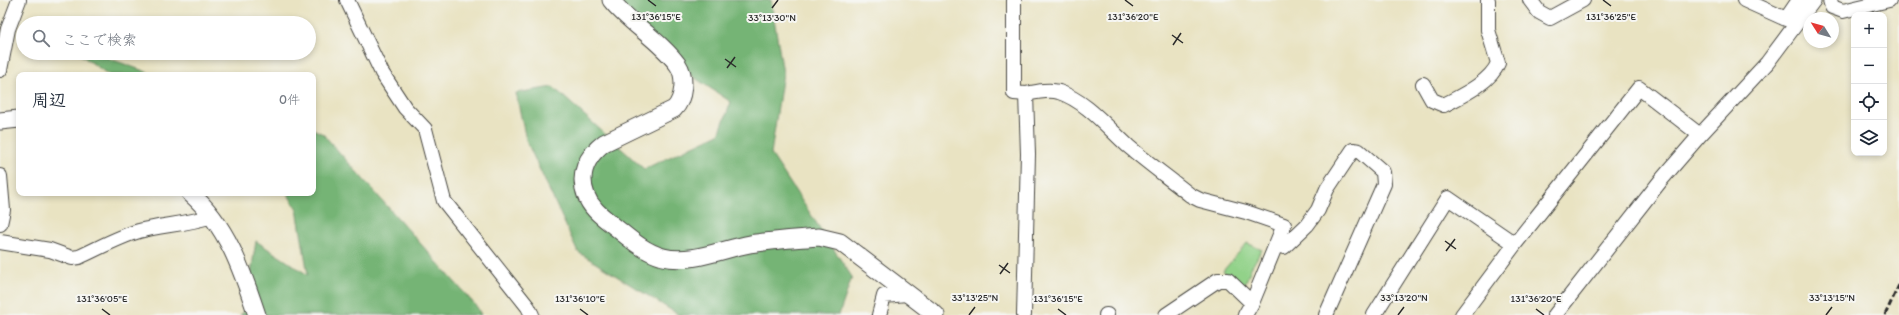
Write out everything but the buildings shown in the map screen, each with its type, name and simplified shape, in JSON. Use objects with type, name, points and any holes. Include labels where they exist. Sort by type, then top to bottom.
[{"type":"street","points":[[0,70],[8,29],[19,0]]},
{"type":"street","points":[[347,0],[382,72],[405,108],[425,129],[444,201],[528,307],[532,315]]},
{"type":"street","points":[[611,0],[624,16],[657,44],[678,65],[683,82],[679,104],[674,109],[604,143],[595,150],[587,162],[583,174],[583,186],[594,209],[628,238],[650,252],[664,257],[681,258],[709,254],[749,244],[819,237],[830,238],[840,242],[936,315]]},
{"type":"street","points":[[1014,0],[1014,93],[1026,94],[1057,91],[1066,94],[1097,115],[1128,146],[1190,195],[1200,200],[1246,212],[1284,225],[1252,303],[1245,315]]},
{"type":"street","points":[[1423,84],[1432,100],[1444,105],[1469,92],[1493,72],[1498,62],[1488,30],[1488,0]]},
{"type":"street","points":[[1530,0],[1538,12],[1550,18],[1583,0]]},
{"type":"street","points":[[1744,0],[1786,19],[1799,0]]},
{"type":"street","points":[[1555,315],[1662,179],[1766,63],[1814,0]]},
{"type":"street","points":[[1830,0],[1832,7],[1843,11],[1889,0]]},
{"type":"street","points":[[1462,315],[1515,244],[1638,88],[1700,135]]},
{"type":"street","points":[[1024,315],[1028,154],[1026,94]]},
{"type":"street","points":[[0,121],[16,119]]},
{"type":"street","points":[[1276,245],[1284,247],[1307,225],[1318,210],[1327,189],[1353,150],[1359,151],[1382,172],[1384,184],[1326,315]]},
{"type":"street","points":[[0,176],[3,210],[0,224]]},
{"type":"street","points":[[193,196],[212,216],[233,250],[257,315]]},
{"type":"street","points":[[1374,315],[1448,198],[1515,244]]},
{"type":"street","points":[[0,242],[50,250],[72,258],[79,257],[120,238],[139,232],[192,222],[212,216]]},
{"type":"street","points":[[1166,315],[1218,280],[1228,280],[1252,303]]},
{"type":"street","points":[[879,315],[884,296],[907,294]]},
{"type":"green space","points":[[602,0],[771,0],[783,73],[771,154],[852,277],[839,315],[679,315],[578,252],[526,140],[516,93],[553,87],[644,169],[719,134],[731,102],[638,40]]},
{"type":"green space","points":[[88,60],[113,60],[147,72],[105,72]]},
{"type":"green space","points":[[316,130],[323,134],[477,307],[481,315],[240,315],[245,311],[256,241],[308,275],[297,209],[289,196],[316,196]]},
{"type":"green space","points":[[1247,243],[1262,250],[1251,268],[1244,287],[1223,271]]},
{"type":"railway","points":[[1885,315],[1899,285]]}]
